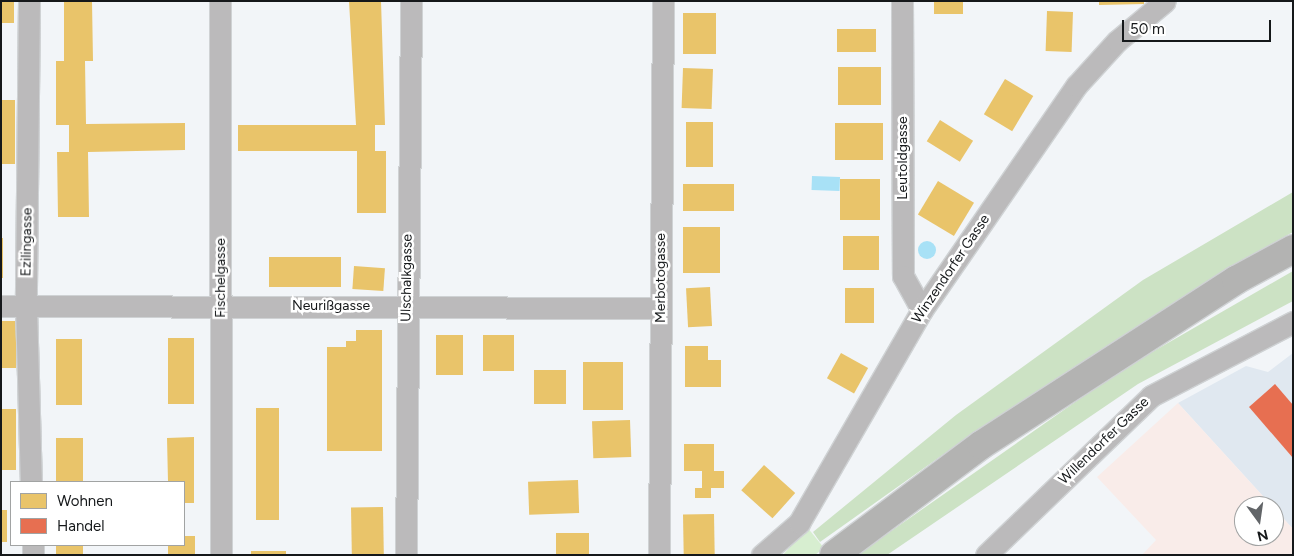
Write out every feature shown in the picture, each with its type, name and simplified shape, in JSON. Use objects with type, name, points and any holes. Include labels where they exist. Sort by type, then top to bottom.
[{"type":"main road","points":[[834,555],[981,445],[1236,280],[1293,249]]},
{"type":"street","name":"Ezilingasse","points":[[29,1],[26,306],[31,481]]},
{"type":"street","name":"Fischelgasse","points":[[220,1],[221,555]]},
{"type":"street","name":"Ulschalkgasse","points":[[406,555],[406,306],[410,1]]},
{"type":"street","name":"Merbotogasse","points":[[659,555],[663,1]]},
{"type":"street","name":"Leutoldgasse","points":[[902,1],[903,276],[922,310]]},
{"type":"street","name":"Winzendorfer Gasse","points":[[762,555],[799,523],[922,310],[1076,86],[1118,41],[1166,1]]},
{"type":"street","name":"Neurißgasse","points":[[1,306],[661,308]]},
{"type":"street","name":"Willendorfer Gasse","points":[[986,555],[1150,396],[1293,322]]},
{"type":"shaded area","points":[[1293,353],[1293,529],[1284,519],[1284,496],[1263,496],[1178,403],[1246,366],[1268,372]]},
{"type":"shaded area","points":[[1178,403],[1263,496],[1234,496],[1234,546],[1284,546],[1284,519],[1293,529],[1293,555],[1142,555],[1156,540],[1097,477]]},
{"type":"green space","points":[[1293,192],[1293,232],[1230,267],[972,434],[820,542],[813,532],[956,415],[1143,280]]},
{"type":"green space","points":[[1293,271],[1293,301],[1138,384],[887,555],[857,555],[1121,370]]},
{"type":"green space","points":[[807,527],[824,548],[815,555],[783,555]]},
{"type":"water","points":[[812,176],[840,177],[839,191],[812,190]]},
{"type":"water","points":[[923,241],[931,241],[936,246],[934,257],[923,259],[918,254],[918,246]]},
{"type":"building: Wohnen","points":[[1,1],[14,1],[14,23],[1,23]]},
{"type":"building: Wohnen","points":[[64,1],[92,1],[93,61],[85,61],[86,124],[185,123],[185,150],[88,152],[89,217],[58,217],[57,152],[69,152],[69,125],[56,125],[56,61],[64,61]]},
{"type":"building: Wohnen","points":[[349,1],[381,1],[385,125],[375,125],[375,151],[386,151],[386,213],[357,213],[357,151],[238,151],[238,125],[356,125]]},
{"type":"building: Wohnen","points":[[934,1],[963,1],[963,14],[934,14]]},
{"type":"building: Wohnen","points":[[1099,1],[1144,1],[1144,4],[1099,5]]},
{"type":"building: Wohnen","points":[[1047,11],[1073,12],[1072,52],[1046,51]]},
{"type":"building: Wohnen","points":[[683,13],[716,13],[716,54],[683,54]]},
{"type":"building: Wohnen","points":[[837,29],[876,29],[876,52],[837,52]]},
{"type":"building: Wohnen","points":[[838,67],[881,67],[881,105],[838,105]]},
{"type":"building: Wohnen","points":[[683,68],[713,69],[712,109],[682,108]]},
{"type":"building: Wohnen","points":[[1005,79],[1033,96],[1012,131],[984,114]]},
{"type":"building: Wohnen","points":[[1,100],[15,100],[15,164],[1,164]]},
{"type":"building: Wohnen","points":[[940,120],[973,141],[960,162],[927,141]]},
{"type":"building: Wohnen","points":[[686,122],[713,122],[713,167],[686,167]]},
{"type":"building: Wohnen","points":[[835,123],[883,123],[883,160],[835,160]]},
{"type":"building: Wohnen","points":[[840,179],[880,179],[880,220],[840,220]]},
{"type":"building: Wohnen","points":[[938,181],[974,203],[954,236],[918,214]]},
{"type":"building: Wohnen","points":[[683,184],[734,184],[734,211],[683,211]]},
{"type":"building: Wohnen","points":[[683,227],[720,227],[720,273],[683,273]]},
{"type":"building: Wohnen","points":[[843,236],[879,236],[879,270],[843,270]]},
{"type":"building: Wohnen","points":[[1,238],[3,238],[3,278],[1,278]]},
{"type":"building: Wohnen","points":[[269,257],[341,257],[341,287],[269,287]]},
{"type":"building: Wohnen","points":[[354,266],[385,268],[383,291],[352,289]]},
{"type":"building: Wohnen","points":[[710,287],[712,326],[688,327],[686,288]]},
{"type":"building: Wohnen","points":[[845,288],[874,288],[874,323],[845,323]]},
{"type":"building: Wohnen","points":[[1,321],[16,321],[16,368],[1,368]]},
{"type":"building: Wohnen","points":[[356,330],[382,330],[382,451],[327,451],[327,347],[346,347],[346,341],[356,341]]},
{"type":"building: Wohnen","points":[[436,335],[463,335],[463,375],[436,375]]},
{"type":"building: Wohnen","points":[[483,335],[514,335],[514,371],[483,371]]},
{"type":"building: Wohnen","points":[[168,338],[194,338],[194,404],[168,404]]},
{"type":"building: Wohnen","points":[[56,339],[82,339],[82,405],[56,405]]},
{"type":"building: Wohnen","points":[[685,346],[708,346],[708,360],[721,360],[721,387],[685,387]]},
{"type":"building: Wohnen","points":[[841,353],[868,368],[854,393],[827,378]]},
{"type":"building: Wohnen","points":[[583,362],[623,362],[623,410],[583,410]]},
{"type":"building: Wohnen","points":[[534,370],[566,370],[566,404],[534,404]]},
{"type":"building: Wohnen","points":[[256,408],[279,408],[279,520],[256,520]]},
{"type":"building: Wohnen","points":[[1,409],[16,409],[16,470],[1,470]]},
{"type":"building: Wohnen","points":[[630,420],[631,457],[593,458],[592,421]]},
{"type":"building: Wohnen","points":[[194,437],[194,503],[185,503],[185,481],[168,481],[167,438]]},
{"type":"building: Wohnen","points":[[56,438],[83,438],[83,481],[56,481]]},
{"type":"building: Wohnen","points":[[684,444],[714,444],[714,471],[724,471],[724,488],[711,488],[711,498],[695,498],[695,488],[702,488],[702,471],[684,471]]},
{"type":"building: Wohnen","points":[[764,465],[795,493],[772,518],[741,490]]},
{"type":"building: Wohnen","points":[[578,480],[579,513],[529,515],[528,482]]},
{"type":"building: Wohnen","points":[[383,507],[384,555],[352,555],[351,508]]},
{"type":"building: Wohnen","points":[[1,510],[7,510],[7,542],[1,542]]},
{"type":"building: Wohnen","points":[[714,514],[715,555],[684,555],[683,515]]},
{"type":"building: Wohnen","points":[[556,533],[589,533],[589,555],[556,555]]},
{"type":"building: Wohnen","points":[[185,536],[195,536],[195,555],[168,555],[168,546],[185,546]]},
{"type":"building: Wohnen","points":[[56,546],[83,546],[83,555],[56,555]]},
{"type":"building: Wohnen","points":[[251,551],[286,551],[286,555],[251,555]]},
{"type":"building: Handel","points":[[1275,384],[1293,405],[1293,458],[1249,407]]}]
